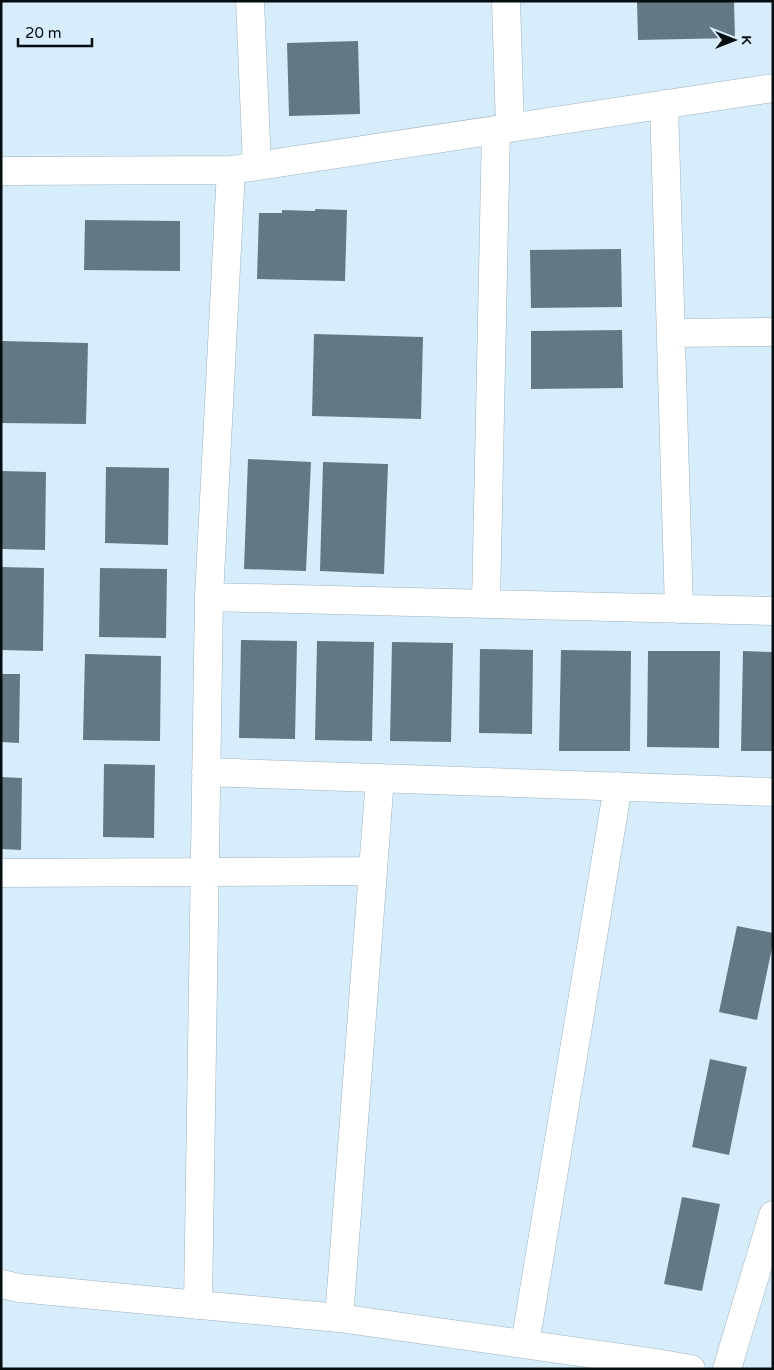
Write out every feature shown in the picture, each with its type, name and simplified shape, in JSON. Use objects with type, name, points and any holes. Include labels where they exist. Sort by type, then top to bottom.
[{"type":"street","points":[[198,1305],[209,598],[244,168],[250,1]]},
{"type":"street","points":[[486,604],[506,1]]},
{"type":"street","points":[[1,171],[244,168],[773,88]]},
{"type":"street","points":[[664,104],[679,609]]},
{"type":"street","points":[[671,333],[773,332]]},
{"type":"street","points":[[209,598],[773,611]]},
{"type":"street","points":[[206,772],[773,792]]},
{"type":"street","points":[[339,1318],[380,778]]},
{"type":"street","points":[[525,1344],[618,786]]},
{"type":"street","points":[[1,873],[373,871]]},
{"type":"street","points":[[727,1369],[773,1214]]},
{"type":"street","points":[[7,1288],[339,1318],[525,1344],[650,1365],[691,1369]]},
{"type":"building","points":[[637,1],[734,1],[735,38],[638,40]]},
{"type":"building","points":[[358,41],[360,114],[289,116],[287,43]]},
{"type":"building","points":[[315,209],[347,210],[345,281],[257,279],[259,213],[282,213],[282,210],[315,211]]},
{"type":"building","points":[[85,220],[180,221],[180,271],[84,270]]},
{"type":"building","points":[[621,249],[622,307],[531,308],[530,250]]},
{"type":"building","points":[[622,330],[623,388],[531,389],[531,331]]},
{"type":"building","points":[[314,334],[423,337],[421,419],[312,416]]},
{"type":"building","points":[[1,341],[88,343],[86,424],[1,423]]},
{"type":"building","points":[[248,459],[311,462],[306,571],[244,569]]},
{"type":"building","points":[[323,462],[388,464],[384,574],[320,571]]},
{"type":"building","points":[[106,467],[169,468],[168,545],[105,543]]},
{"type":"building","points":[[1,471],[46,472],[45,550],[1,549]]},
{"type":"building","points":[[1,567],[44,568],[43,651],[1,650]]},
{"type":"building","points":[[100,568],[167,569],[166,638],[99,637]]},
{"type":"building","points":[[241,640],[297,641],[295,739],[239,738]]},
{"type":"building","points":[[317,641],[374,642],[372,741],[315,740]]},
{"type":"building","points":[[392,642],[453,643],[451,742],[390,741]]},
{"type":"building","points":[[480,649],[533,650],[532,734],[479,733]]},
{"type":"building","points":[[561,650],[631,651],[630,751],[559,751]]},
{"type":"building","points":[[648,651],[720,651],[719,748],[647,747]]},
{"type":"building","points":[[743,651],[773,652],[773,751],[741,751]]},
{"type":"building","points":[[85,654],[161,656],[160,741],[83,740]]},
{"type":"building","points":[[1,674],[20,674],[19,743],[1,742]]},
{"type":"building","points":[[104,764],[155,765],[154,838],[103,837]]},
{"type":"building","points":[[1,777],[22,778],[21,850],[1,849]]},
{"type":"building","points":[[737,926],[773,933],[773,943],[757,1020],[719,1012]]},
{"type":"building","points":[[710,1059],[747,1067],[729,1155],[692,1147]]},
{"type":"building","points":[[682,1197],[720,1204],[702,1291],[664,1284]]}]
